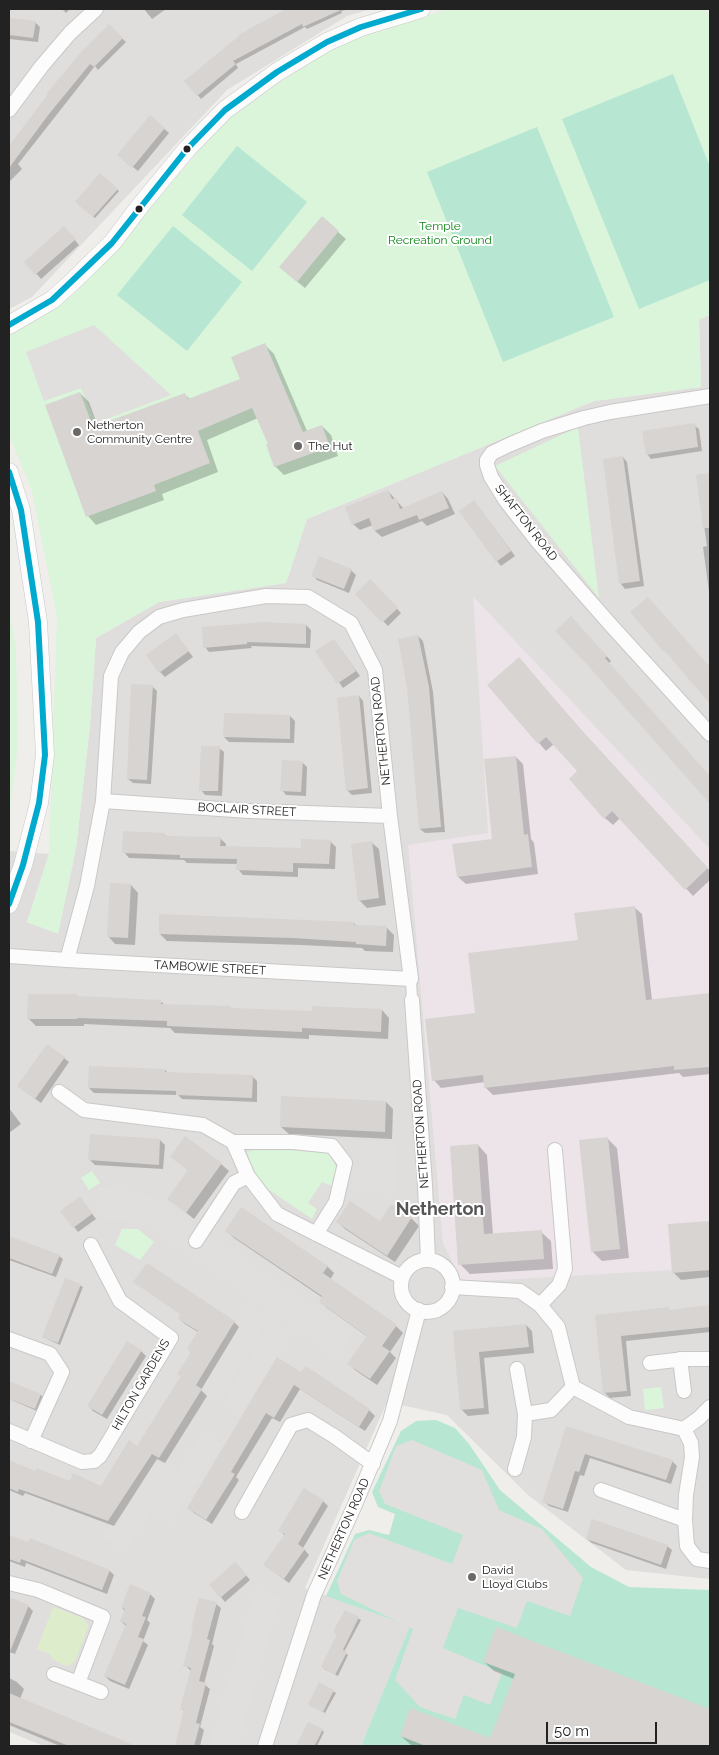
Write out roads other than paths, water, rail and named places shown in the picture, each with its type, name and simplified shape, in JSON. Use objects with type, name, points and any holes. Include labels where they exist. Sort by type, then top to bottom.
[{"type":"street","points":[[10,104],[70,33],[96,9]]},
{"type":"street","points":[[9,325],[52,300],[112,243],[187,149],[225,110],[277,72],[327,42],[361,27],[421,9]]},
{"type":"street","name":"SHAFTON ROAD","points":[[710,396],[584,418],[542,432],[492,453],[487,460],[487,465],[491,477],[506,501],[538,542],[710,734]]},
{"type":"street","points":[[9,472],[21,510],[38,622],[45,756],[39,803],[23,865],[9,904]]},
{"type":"street","name":"NETHERTON ROAD","points":[[67,960],[87,886],[103,801],[111,676],[122,652],[139,632],[159,617],[183,610],[266,596],[308,597],[351,623],[375,670],[390,816],[411,979],[424,1166],[428,1260]]},
{"type":"street","name":"BOCLAIR STREET","points":[[103,801],[249,811],[390,816]]},
{"type":"street","name":"TAMBOWIE STREET","points":[[9,956],[411,979]]},
{"type":"street","points":[[59,1092],[84,1110],[203,1125],[233,1142],[293,1142],[332,1146],[344,1163],[336,1202],[316,1234]]},
{"type":"street","points":[[233,1142],[248,1176],[277,1214],[402,1277]]},
{"type":"street","points":[[540,1305],[559,1285],[565,1269],[555,1150]]},
{"type":"street","points":[[196,1241],[234,1184],[248,1176]]},
{"type":"street","name":"HILTON GARDENS","points":[[9,1432],[82,1462],[94,1461],[100,1456],[171,1338],[120,1301],[91,1245]]},
{"type":"street","points":[[418,1261],[435,1261],[447,1270],[451,1276],[452,1287],[450,1295],[446,1303],[439,1308],[428,1311],[419,1310],[406,1301],[402,1294],[402,1277],[409,1266],[418,1261]]},
{"type":"street","points":[[452,1287],[520,1291],[540,1305],[558,1327],[573,1387],[629,1417],[684,1429],[710,1407]]},
{"type":"street","name":"NETHERTON ROAD","points":[[265,1746],[314,1596],[390,1421],[419,1310]]},
{"type":"street","points":[[9,1339],[50,1354],[62,1372],[31,1441]]},
{"type":"street","points":[[680,1359],[684,1391]]},
{"type":"street","points":[[650,1363],[680,1359],[710,1360]]},
{"type":"street","points":[[514,1469],[524,1437],[525,1414],[517,1369]]},
{"type":"street","points":[[525,1414],[551,1410],[573,1387]]},
{"type":"street","points":[[242,1512],[291,1425],[308,1420],[334,1436],[372,1464]]},
{"type":"street","points":[[684,1429],[690,1443],[692,1457],[686,1495],[687,1546],[697,1559],[710,1561]]},
{"type":"street","points":[[601,1490],[685,1520]]},
{"type":"street","points":[[9,1583],[38,1590],[103,1617],[78,1683]]},
{"type":"street","points":[[54,1674],[101,1692]]},
{"type":"place","name":"Netherton Community Centre","points":[[77,432]]},
{"type":"place","name":"The Hut","points":[[298,446]]},
{"type":"place","name":"David Lloyd Clubs","points":[[472,1577]]},
{"type":"district","name":"Netherton","points":[[440,1210]]},
{"type":"park label","name":"Temple Recreation Ground","points":[[440,233]]}]
